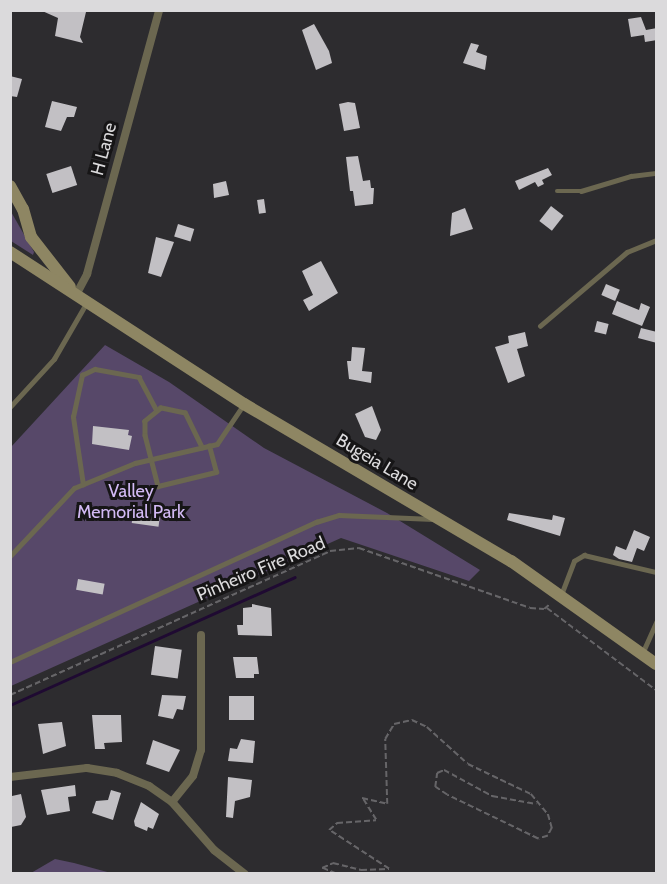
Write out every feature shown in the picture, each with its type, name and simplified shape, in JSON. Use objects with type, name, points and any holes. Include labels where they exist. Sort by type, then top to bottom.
[{"type":"street","name":"H Lane","points":[[76,295],[87,274],[159,10]]},
{"type":"street","points":[[10,186],[23,209],[31,237],[76,295]]},
{"type":"street","name":"Bugeia Lane","points":[[10,252],[244,404],[439,519],[560,596],[657,664]]},
{"type":"street","points":[[172,802],[193,776],[201,750],[201,635]]},
{"type":"street","points":[[10,777],[87,768],[117,773],[149,786],[172,802],[214,850],[245,873]]},
{"type":"lane","points":[[557,191],[581,191],[631,176],[657,173]]},
{"type":"lane","points":[[540,326],[627,252],[657,240]]},
{"type":"lane","points":[[10,407],[54,359],[87,302]]},
{"type":"lane","points":[[82,485],[73,417],[82,375],[95,369],[139,377],[156,409]]},
{"type":"lane","points":[[10,556],[74,488],[135,463],[153,461],[217,444],[244,404]]},
{"type":"lane","points":[[202,448],[185,414],[174,408],[156,409],[145,421],[145,435],[158,486],[216,472],[209,446]]},
{"type":"lane","points":[[10,662],[316,522],[339,515],[439,519]]},
{"type":"lane","points":[[560,596],[574,561],[584,555],[657,572]]},
{"type":"lane","points":[[642,654],[657,622]]},
{"type":"path","name":"Pinheiro Fire Road","points":[[10,694],[330,550],[359,548],[496,598],[530,608],[546,607]]},
{"type":"path","points":[[560,596],[546,607],[657,690]]},
{"type":"path","points":[[336,873],[322,868],[333,863],[361,870],[388,869],[329,830],[337,823],[376,820],[362,798],[387,804],[385,739],[394,724],[412,720],[427,727],[468,764],[531,794],[536,804],[548,814],[552,828],[548,836],[538,839],[447,795],[435,787],[437,773],[444,770],[492,796],[536,804]]},
{"type":"green space","points":[[10,210],[34,252],[33,255],[11,241]]},
{"type":"green space","name":"Valley Memorial Park","points":[[105,345],[169,382],[264,448],[387,513],[480,570],[469,581],[341,538],[11,686],[11,447]]},
{"type":"green space","points":[[55,859],[74,863],[111,873],[31,873]]},
{"type":"building","points":[[40,10],[86,12],[80,37],[83,43],[55,36],[58,18]]},
{"type":"building","points":[[641,17],[646,30],[657,28],[657,40],[645,42],[644,35],[631,37],[628,19]]},
{"type":"building","points":[[314,24],[329,51],[332,63],[316,70],[302,30]]},
{"type":"building","points":[[471,43],[479,45],[476,52],[487,56],[485,70],[463,63]]},
{"type":"building","points":[[10,76],[22,79],[17,97],[10,96]]},
{"type":"building","points":[[52,101],[77,107],[74,117],[67,117],[61,131],[45,127]]},
{"type":"building","points":[[355,103],[360,128],[344,131],[339,104]]},
{"type":"building","points":[[358,156],[363,181],[370,180],[371,188],[374,188],[373,204],[355,206],[353,191],[350,191],[346,157]]},
{"type":"building","points":[[71,166],[77,185],[52,193],[46,174]]},
{"type":"building","points":[[548,168],[552,175],[542,180],[544,184],[538,187],[535,182],[519,190],[515,181]]},
{"type":"building","points":[[226,181],[229,195],[214,198],[213,184]]},
{"type":"building","points":[[264,199],[266,213],[259,214],[257,200]]},
{"type":"building","points":[[551,206],[564,216],[552,231],[539,221]]},
{"type":"building","points":[[465,208],[473,229],[450,236],[452,213]]},
{"type":"building","points":[[178,224],[194,229],[190,241],[174,236]]},
{"type":"building","points":[[156,237],[174,242],[161,277],[148,273]]},
{"type":"building","points":[[321,261],[338,293],[309,311],[303,300],[313,295],[302,271]]},
{"type":"building","points":[[606,284],[620,290],[615,301],[601,295]]},
{"type":"building","points":[[617,301],[639,310],[641,303],[650,307],[642,326],[612,314]]},
{"type":"building","points":[[597,321],[609,324],[606,335],[594,332]]},
{"type":"building","points":[[641,328],[657,332],[657,343],[638,338]]},
{"type":"building","points":[[525,332],[528,346],[517,349],[525,376],[508,383],[495,347],[509,343],[508,336]]},
{"type":"building","points":[[352,347],[365,348],[362,371],[372,372],[371,383],[349,379],[347,361],[351,361]]},
{"type":"building","points":[[372,406],[381,430],[376,440],[365,437],[355,414]]},
{"type":"building","points":[[93,426],[129,430],[128,435],[132,436],[129,450],[92,444]]},
{"type":"building","points":[[509,513],[552,520],[553,515],[565,518],[560,536],[507,520]]},
{"type":"building","points":[[133,514],[160,518],[158,527],[132,523]]},
{"type":"building","points":[[634,530],[650,537],[644,551],[637,548],[632,562],[613,555],[616,546],[626,550]]},
{"type":"building","points":[[78,579],[105,584],[103,595],[76,590]]},
{"type":"building","points":[[252,604],[271,608],[272,636],[238,635],[237,625],[243,625],[243,608],[252,607]]},
{"type":"building","points":[[155,646],[182,650],[178,678],[151,675]]},
{"type":"building","points":[[233,657],[257,657],[259,674],[254,674],[254,678],[236,678]]},
{"type":"building","points":[[162,695],[186,696],[183,710],[177,709],[173,719],[158,716]]},
{"type":"building","points":[[229,696],[254,696],[254,720],[229,720]]},
{"type":"building","points":[[92,715],[121,715],[122,742],[104,743],[105,749],[95,749]]},
{"type":"building","points":[[62,722],[66,746],[43,754],[38,724]]},
{"type":"building","points":[[241,739],[255,741],[253,763],[228,761],[230,748],[237,749]]},
{"type":"building","points":[[153,740],[180,750],[169,772],[146,764]]},
{"type":"building","points":[[228,777],[252,780],[250,797],[235,801],[233,818],[226,817]]},
{"type":"building","points":[[75,785],[76,796],[68,797],[70,811],[47,815],[41,790]]},
{"type":"building","points":[[111,790],[121,793],[113,820],[92,813],[96,801],[108,800]]},
{"type":"building","points":[[21,794],[26,817],[21,825],[11,827],[12,796]]},
{"type":"building","points":[[141,802],[159,814],[153,829],[148,827],[147,831],[135,826],[134,821]]},
{"type":"waterway","points":[[10,705],[295,577]]}]
